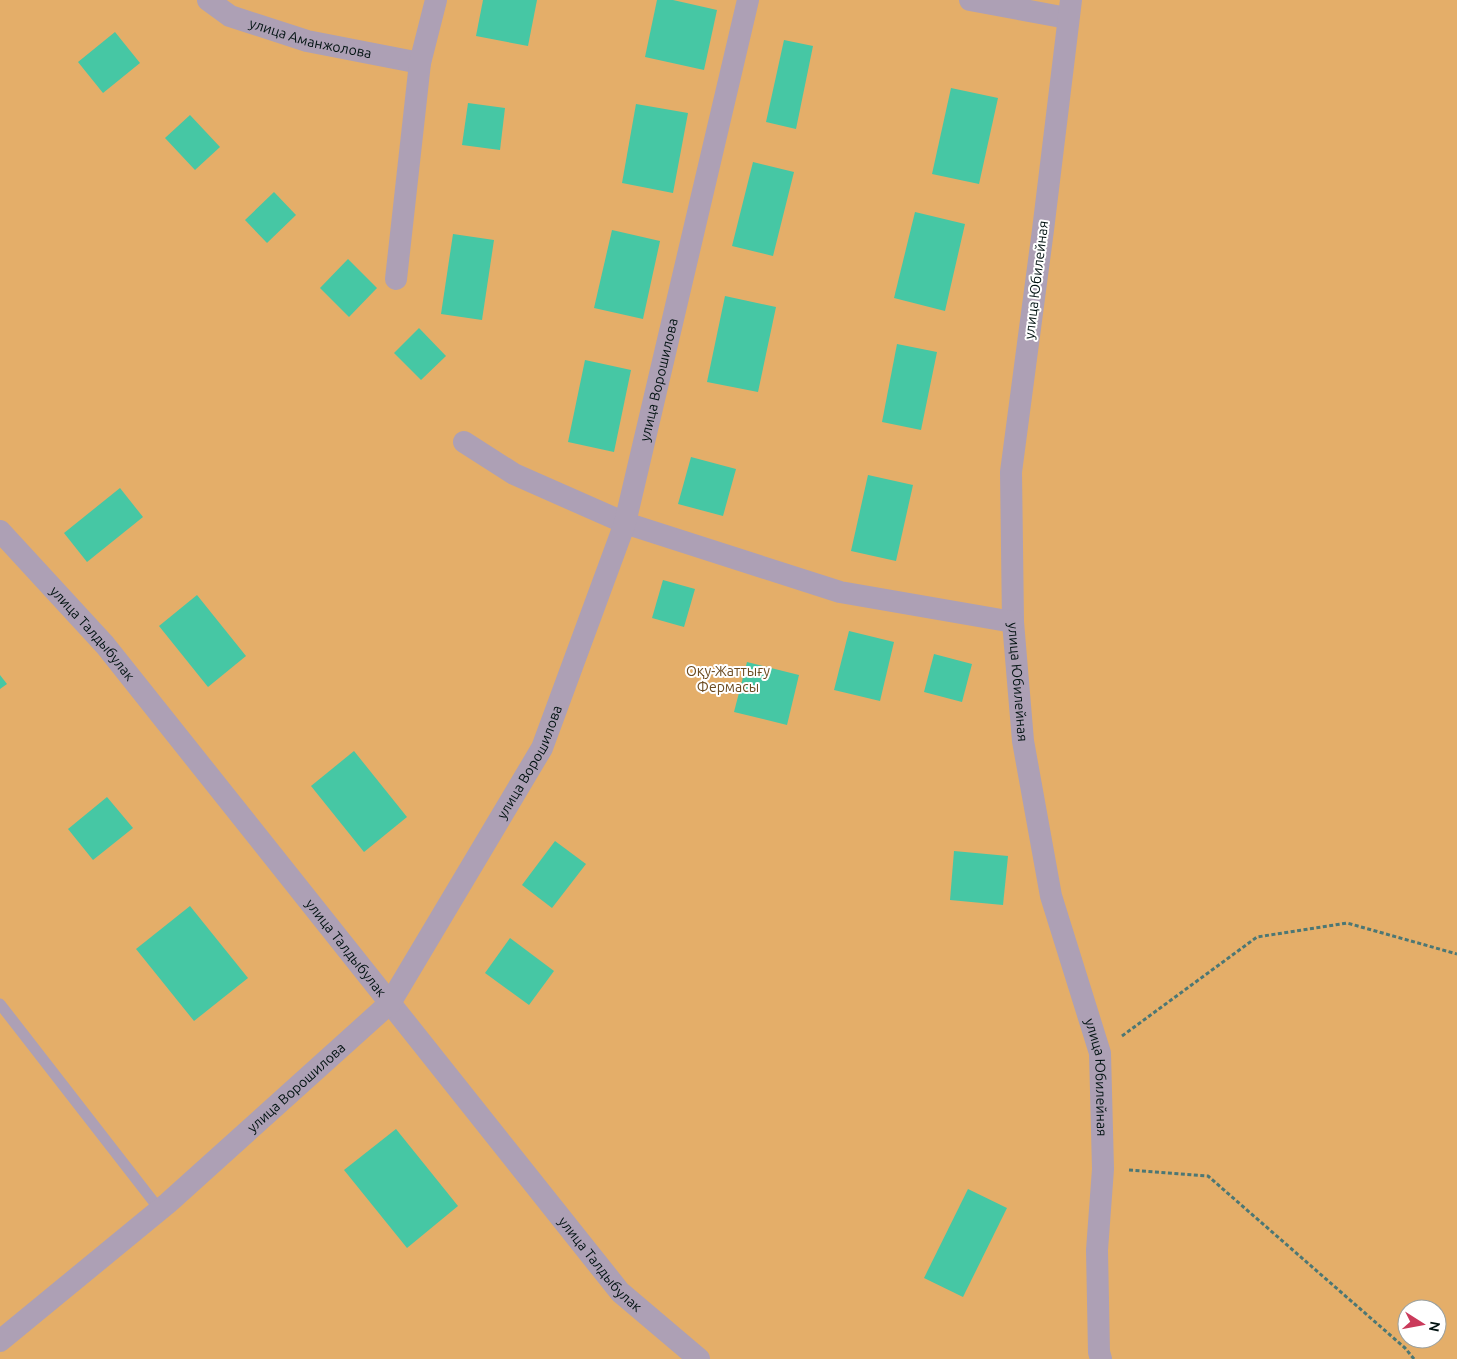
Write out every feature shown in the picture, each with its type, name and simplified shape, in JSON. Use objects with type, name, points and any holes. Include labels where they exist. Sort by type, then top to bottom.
[{"type":"street","name":"улица Аманжолова","points":[[208,0],[230,16],[307,41],[420,63]]},
{"type":"street","points":[[396,279],[420,63],[436,0]]},
{"type":"street","name":"улица Ворошилова","points":[[0,1341],[160,1210],[390,1003],[542,748],[625,523],[748,0]]},
{"type":"street","points":[[970,0],[1069,9]]},
{"type":"street","name":"улица Юбилейная","points":[[1069,9],[1043,230],[1011,472],[1013,622],[1022,741],[1051,896],[1100,1053],[1103,1169],[1097,1250],[1099,1352],[1101,1359]]},
{"type":"street","points":[[464,442],[514,474],[625,523],[840,592],[1013,622]]},
{"type":"street","name":"улица Талдыбулак","points":[[0,530],[104,645],[620,1292],[699,1359]]},
{"type":"lane","points":[[0,1004],[160,1210]]},
{"type":"path","points":[[1100,1053],[1257,937],[1346,923],[1457,954]]},
{"type":"path","points":[[1103,1169],[1208,1176],[1405,1348],[1414,1359]]},
{"type":"green space","name":"Оқу-Жаттығу Фермасы","points":[[0,0],[1457,0],[1457,1359],[0,1359]]},
{"type":"building","points":[[483,0],[537,0],[528,46],[476,36]]},
{"type":"building","points":[[657,0],[673,0],[717,10],[704,70],[645,57]]},
{"type":"building","points":[[115,32],[140,63],[103,93],[78,62]]},
{"type":"building","points":[[784,40],[813,46],[796,129],[766,122]]},
{"type":"building","points":[[951,88],[998,98],[979,184],[932,174]]},
{"type":"building","points":[[468,103],[505,108],[500,150],[462,145]]},
{"type":"building","points":[[636,104],[688,113],[673,193],[622,183]]},
{"type":"building","points":[[190,115],[220,147],[195,170],[165,138]]},
{"type":"building","points":[[753,162],[794,172],[773,256],[732,246]]},
{"type":"building","points":[[274,192],[296,215],[267,243],[245,220]]},
{"type":"building","points":[[915,212],[965,224],[945,311],[894,298]]},
{"type":"building","points":[[612,230],[660,241],[643,319],[594,308]]},
{"type":"building","points":[[453,234],[494,240],[482,320],[441,314]]},
{"type":"building","points":[[348,259],[377,288],[349,317],[320,288]]},
{"type":"building","points":[[725,296],[776,307],[758,392],[707,382]]},
{"type":"building","points":[[419,328],[446,356],[421,380],[394,353]]},
{"type":"building","points":[[897,344],[937,352],[921,430],[882,422]]},
{"type":"building","points":[[585,360],[631,370],[614,452],[568,442]]},
{"type":"building","points":[[691,457],[736,469],[723,516],[678,504]]},
{"type":"building","points":[[868,475],[913,485],[896,561],[851,551]]},
{"type":"building","points":[[120,488],[143,517],[87,562],[64,533]]},
{"type":"building","points":[[663,580],[695,589],[684,627],[652,618]]},
{"type":"building","points":[[197,595],[246,656],[208,687],[159,626]]},
{"type":"building","points":[[849,631],[894,642],[880,701],[834,690]]},
{"type":"building","points":[[934,654],[972,664],[962,702],[924,692]]},
{"type":"building","points":[[747,662],[799,675],[787,725],[734,712]]},
{"type":"building","points":[[0,675],[7,684],[0,689]]},
{"type":"building","points":[[354,751],[407,817],[364,852],[311,786]]},
{"type":"building","points":[[107,797],[133,828],[93,860],[68,829]]},
{"type":"building","points":[[555,841],[586,864],[552,908],[522,885]]},
{"type":"building","points":[[954,851],[1008,856],[1003,905],[950,900]]},
{"type":"building","points":[[190,906],[248,978],[194,1021],[136,949]]},
{"type":"building","points":[[510,938],[554,971],[529,1005],[485,973]]},
{"type":"building","points":[[396,1129],[458,1206],[407,1248],[344,1170]]},
{"type":"building","points":[[968,1189],[1007,1208],[963,1297],[924,1278]]}]
